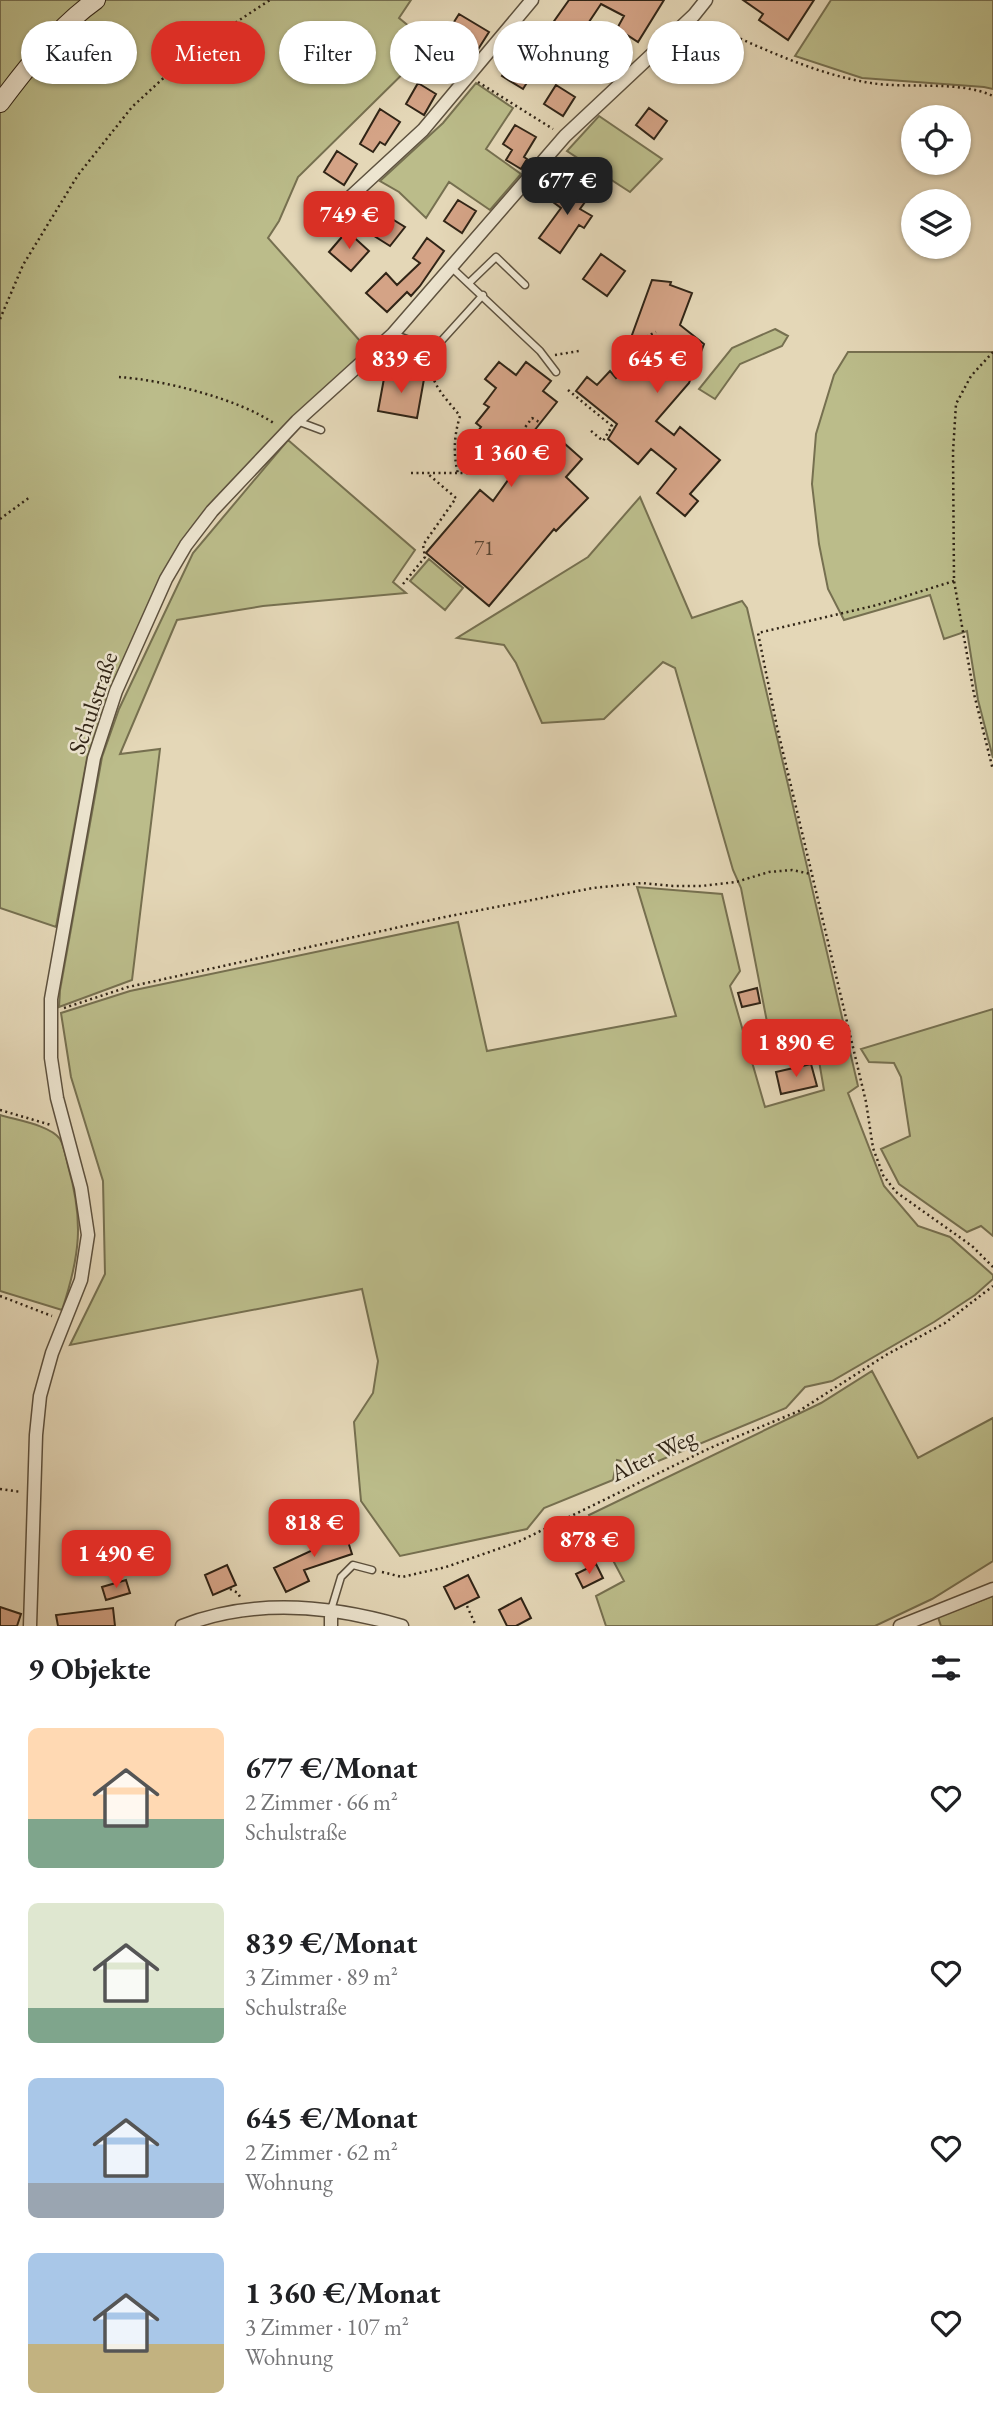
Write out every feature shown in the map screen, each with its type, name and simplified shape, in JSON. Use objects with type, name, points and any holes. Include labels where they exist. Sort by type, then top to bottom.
[{"type":"street","points":[[0,103],[31,64],[80,11],[96,0]]},
{"type":"street","points":[[479,66],[532,0]]},
{"type":"street","name":"Schulstraße","points":[[30,1626],[36,1435],[40,1396],[52,1353],[81,1280],[88,1235],[81,1188],[65,1130],[51,1058],[51,1009],[60,944],[94,758],[116,691],[166,579],[186,545],[212,511],[297,421],[393,334],[565,136],[694,15],[706,0]]},
{"type":"street","points":[[345,202],[423,130],[464,84]]},
{"type":"street","points":[[900,1626],[993,1588]]},
{"type":"street","points":[[181,1626],[211,1615],[281,1607],[331,1610],[402,1626]]},
{"type":"street","points":[[331,1610],[331,1626]]},
{"type":"lane","points":[[469,282],[496,257],[525,285]]},
{"type":"lane","points":[[451,267],[483,295],[544,356],[556,372]]},
{"type":"lane","points":[[393,334],[434,349],[483,295]]},
{"type":"lane","points":[[297,421],[321,430]]},
{"type":"lane","points":[[331,1610],[341,1577],[353,1565],[372,1570]]},
{"type":"path","points":[[0,319],[23,265],[78,175],[132,107],[195,49],[270,0]]},
{"type":"path","points":[[694,15],[704,23],[768,51],[834,74],[871,83],[957,88],[993,96]]},
{"type":"path","points":[[479,84],[565,136]]},
{"type":"path","points":[[631,344],[656,332]]},
{"type":"path","points":[[434,349],[430,370],[437,387],[460,416],[455,432],[454,457],[458,474]]},
{"type":"path","points":[[544,356],[579,351]]},
{"type":"path","points":[[993,352],[971,376],[956,404],[953,452],[954,582],[974,694],[993,770]]},
{"type":"path","points":[[120,377],[192,390],[263,416],[286,432]]},
{"type":"path","points":[[568,390],[612,426],[603,440],[590,430]]},
{"type":"path","points":[[411,473],[491,473],[532,418],[539,422]]},
{"type":"path","points":[[403,584],[425,557],[423,545],[456,498],[428,474]]},
{"type":"path","points":[[0,519],[30,497]]},
{"type":"path","points":[[954,582],[877,605],[758,633],[811,874],[866,1102],[873,1149],[883,1175],[896,1192],[972,1246],[993,1267]]},
{"type":"path","points":[[51,1009],[61,1009],[90,998],[141,985],[445,917],[593,888],[642,883],[701,886],[736,882],[769,872],[792,870],[811,874]]},
{"type":"path","points":[[0,1111],[65,1130]]},
{"type":"path","name":"Alter Weg","points":[[372,1570],[402,1577],[446,1567],[518,1542],[710,1448],[799,1411],[886,1355],[945,1323],[993,1286]]},
{"type":"path","points":[[0,1296],[65,1321]]},
{"type":"path","points":[[0,1489],[7,1490]]},
{"type":"path","points":[[467,1606],[476,1626]]},
{"type":"green space","points":[[0,0],[411,0],[399,18],[403,21],[390,21],[390,84],[392,84],[298,177],[279,221],[268,238],[369,351],[178,548],[111,693],[87,758],[56,927],[0,908]]},
{"type":"green space","points":[[831,0],[993,0],[993,89],[862,78],[795,56]]},
{"type":"green space","points":[[475,84],[513,108],[486,149],[521,174],[490,210],[449,182],[426,218],[399,192],[380,181],[443,123]]},
{"type":"green space","points":[[599,116],[662,159],[630,192],[567,151]]},
{"type":"green space","points":[[775,329],[788,336],[782,346],[740,364],[715,399],[699,389],[732,348]]},
{"type":"green space","points":[[848,352],[993,352],[993,758],[978,700],[967,631],[944,639],[930,595],[844,620],[828,589],[819,544],[812,484],[816,434],[834,375]]},
{"type":"green space","points":[[288,440],[415,550],[393,582],[406,593],[263,606],[177,620],[120,754],[160,749],[132,980],[59,1007],[102,757],[119,709],[193,553]]},
{"type":"green space","points":[[640,497],[692,618],[742,601],[747,608],[858,1086],[848,1093],[884,1186],[918,1226],[950,1237],[993,1275],[993,1279],[975,1295],[934,1322],[832,1381],[805,1387],[786,1408],[644,1467],[617,1460],[613,1480],[544,1508],[527,1529],[400,1556],[361,1501],[354,1422],[373,1393],[378,1361],[362,1289],[70,1345],[105,1274],[103,1181],[71,1077],[61,1013],[130,991],[458,922],[487,1051],[676,1016],[637,887],[722,894],[740,971],[730,986],[765,1107],[824,1090],[818,1055],[774,1058],[741,888],[733,870],[675,668],[663,662],[604,719],[542,723],[516,663],[504,645],[457,638],[588,557]]},
{"type":"green space","points":[[429,559],[463,588],[445,610],[410,581]]},
{"type":"green space","points":[[993,1009],[993,1236],[981,1226],[967,1232],[899,1184],[881,1149],[910,1136],[901,1077],[894,1063],[869,1062],[861,1049]]},
{"type":"green space","points":[[0,1115],[49,1130],[60,1139],[64,1149],[76,1204],[78,1238],[73,1272],[62,1310],[0,1291]]},
{"type":"green space","points":[[872,1371],[918,1458],[993,1418],[993,1561],[932,1599],[875,1626],[606,1626],[596,1596],[624,1581],[589,1515],[821,1403]]},
{"type":"green space","points":[[993,1596],[993,1626],[941,1626],[938,1617]]},
{"type":"building","points":[[569,0],[664,0],[651,21],[647,21],[647,27],[638,42],[633,39],[633,21],[621,21],[624,16],[601,4],[590,21],[554,21]]},
{"type":"building","points":[[743,0],[814,0],[788,40],[759,20],[763,14]]},
{"type":"building","points":[[459,14],[471,21],[455,21]]},
{"type":"building","points":[[479,26],[489,32],[479,48]]},
{"type":"building","points":[[417,84],[436,94],[424,115],[406,104]]},
{"type":"building","points":[[556,85],[575,97],[563,116],[544,104]]},
{"type":"building","points":[[649,108],[667,121],[654,139],[636,125]]},
{"type":"building","points":[[380,109],[400,122],[385,145],[380,142],[373,152],[360,144]]},
{"type":"building","points":[[515,125],[536,137],[524,157],[527,159],[521,169],[506,160],[512,150],[503,144]]},
{"type":"building","points":[[337,151],[357,164],[344,185],[324,172]]},
{"type":"building","points":[[569,180],[590,195],[580,209],[592,216],[584,228],[579,225],[560,253],[539,238],[561,208],[553,202]]},
{"type":"building","points":[[458,200],[476,211],[462,233],[444,221]]},
{"type":"building","points":[[384,214],[405,227],[390,246],[371,234]]},
{"type":"building","points":[[347,231],[369,251],[351,271],[329,252]]},
{"type":"building","points":[[427,238],[444,251],[411,296],[407,292],[387,312],[366,293],[386,273],[397,285],[420,263],[413,258]]},
{"type":"building","points":[[601,254],[625,271],[607,296],[583,279]]},
{"type":"building","points":[[652,280],[671,282],[670,285],[692,293],[680,325],[704,344],[689,383],[656,421],[674,435],[680,427],[720,460],[690,494],[698,501],[685,516],[657,493],[676,469],[651,449],[638,464],[608,439],[617,424],[576,391],[587,377],[597,385],[610,371],[616,378],[647,348],[632,335]]},
{"type":"building","points":[[499,362],[516,375],[526,362],[551,381],[543,391],[557,402],[534,431],[542,437],[539,441],[555,455],[565,444],[582,459],[566,477],[588,498],[556,531],[554,529],[489,606],[426,553],[480,490],[493,501],[518,466],[496,446],[481,462],[464,449],[481,427],[476,423],[489,407],[484,404],[496,388],[485,379]]},
{"type":"building","points":[[385,373],[424,379],[417,418],[378,411]]},
{"type":"building","points":[[757,988],[760,1003],[742,1007],[738,993]]},
{"type":"building","points":[[811,1064],[817,1086],[781,1094],[776,1072]]},
{"type":"building","points":[[344,1529],[352,1554],[304,1570],[309,1581],[286,1592],[274,1568],[313,1550],[310,1540]]},
{"type":"building","points":[[596,1564],[603,1578],[583,1588],[576,1574]]},
{"type":"building","points":[[227,1565],[236,1585],[213,1595],[205,1575]]},
{"type":"building","points":[[468,1575],[479,1597],[455,1609],[444,1587]]},
{"type":"building","points":[[126,1580],[130,1593],[106,1600],[102,1587]]},
{"type":"building","points":[[521,1598],[531,1618],[516,1626],[507,1626],[499,1610]]},
{"type":"building","points":[[0,1607],[21,1614],[17,1626],[0,1626]]},
{"type":"building","points":[[113,1608],[115,1626],[58,1626],[56,1615]]}]
